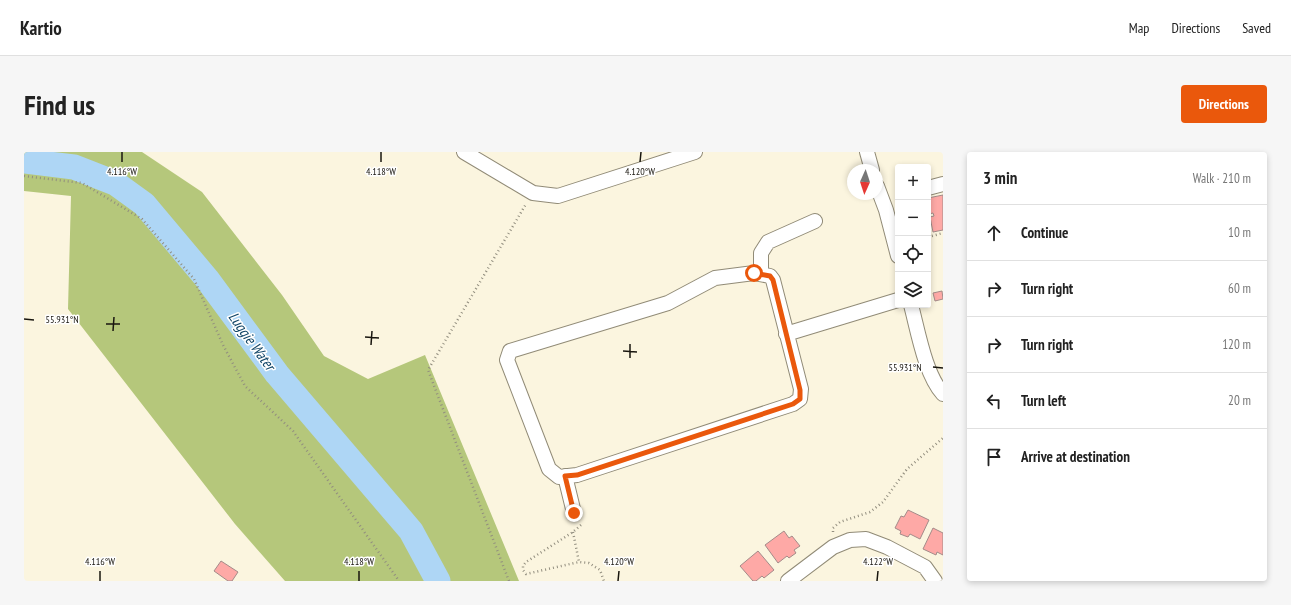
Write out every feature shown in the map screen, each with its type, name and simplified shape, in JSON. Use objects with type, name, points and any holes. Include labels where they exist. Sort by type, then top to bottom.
[{"type":"street","points":[[464,152],[533,193],[558,196],[695,152]]},
{"type":"street","points":[[868,152],[871,164]]},
{"type":"street","points":[[931,187],[943,184]]},
{"type":"street","points":[[882,200],[895,244]]},
{"type":"street","points":[[761,274],[761,253],[768,242],[815,221]]},
{"type":"street","points":[[754,273],[761,274],[770,276],[773,280],[800,390],[800,399],[793,404],[577,475],[559,477],[549,469],[507,360],[510,351],[668,303],[715,278],[754,273]]},
{"type":"street","points":[[786,334],[895,301]]},
{"type":"street","points":[[912,308],[925,356],[934,381],[943,394]]},
{"type":"street","points":[[565,476],[574,513]]},
{"type":"street","points":[[788,581],[833,547],[850,540],[866,538],[887,546],[925,567],[935,581]]},
{"type":"path","points":[[24,176],[82,183],[142,219],[194,279],[223,345],[245,386],[293,431],[365,535],[399,581]]},
{"type":"path","points":[[509,581],[428,370],[533,193]]},
{"type":"path","points":[[931,236],[943,233]]},
{"type":"path","points":[[833,547],[833,528],[840,522],[870,512],[883,502],[907,469],[943,438]]},
{"type":"path","points":[[574,513],[581,525],[573,532],[526,562],[523,570],[526,574],[579,562],[589,563],[600,570],[604,581]]},
{"type":"path","points":[[573,532],[579,562]]},
{"type":"green space","points":[[24,152],[142,152],[202,192],[282,295],[324,356],[368,379],[425,355],[519,581],[285,581],[235,524],[68,309],[71,196],[24,191]]},
{"type":"building","points":[[943,195],[943,230],[933,232],[931,217],[934,216],[933,213],[931,214],[931,197]]},
{"type":"building","points":[[942,291],[943,299],[935,301],[933,293]]},
{"type":"building","points":[[908,510],[929,520],[920,539],[910,534],[908,537],[900,534],[901,531],[895,528],[901,516],[904,517]]},
{"type":"building","points":[[933,528],[943,533],[943,555],[937,552],[936,555],[923,549]]},
{"type":"building","points":[[784,531],[789,538],[792,536],[800,546],[794,550],[796,553],[789,558],[787,556],[778,563],[765,545]]},
{"type":"building","points":[[758,551],[774,570],[764,578],[762,576],[756,581],[753,581],[740,566]]},
{"type":"building","points":[[221,561],[238,572],[232,581],[228,581],[214,571]]},
{"type":"waterway","name":"Luggie Water","points":[[24,161],[74,167],[115,183],[144,204],[207,279],[277,374],[411,531],[438,581]]},
{"type":"route","points":[[574,513],[565,476],[577,475],[793,404],[800,399],[800,390],[773,280],[770,276],[754,273]]}]
